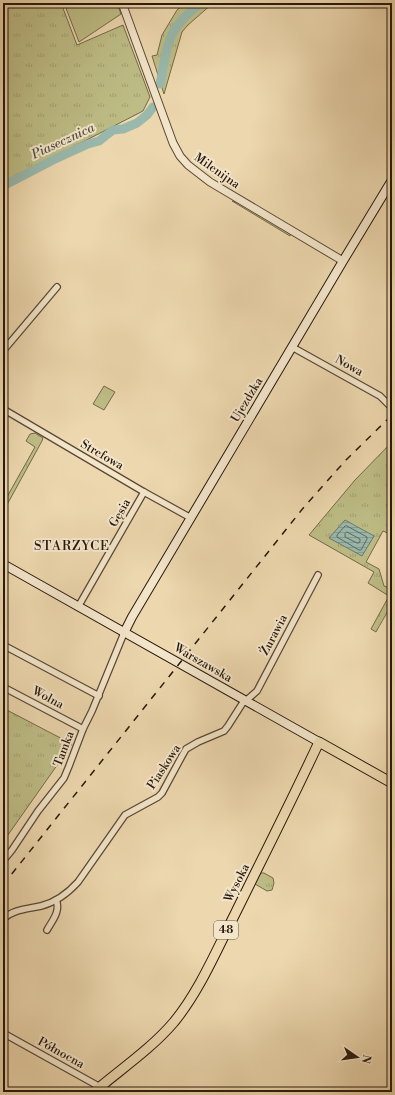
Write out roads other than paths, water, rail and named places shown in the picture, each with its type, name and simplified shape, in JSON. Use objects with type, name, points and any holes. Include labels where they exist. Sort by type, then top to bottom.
[{"type":"main road","name":"Ujezdzka","points":[[124,633],[132,617],[343,260],[392,180]]},
{"type":"main road","name":"Warszawska","points":[[3,564],[392,783]]},
{"type":"main road","name":"Wysoka","points":[[97,1090],[156,1041],[189,1001],[205,973],[319,742]]},
{"type":"street","name":"Milenijna","points":[[122,3],[162,116],[180,156],[194,170],[210,182],[343,260]]},
{"type":"street","points":[[3,350],[57,287]]},
{"type":"street","name":"Nowa","points":[[292,347],[380,396],[392,408]]},
{"type":"street","name":"Strefowa","points":[[3,409],[191,518]]},
{"type":"street","name":"Gęsia","points":[[78,607],[144,492]]},
{"type":"street","name":"Żurawia","points":[[245,701],[257,691],[318,575]]},
{"type":"street","name":"Tamka","points":[[3,861],[12,850],[33,817],[64,778],[124,633]]},
{"type":"street","points":[[3,645],[99,696]]},
{"type":"street","name":"Wolna","points":[[3,687],[83,729]]},
{"type":"street","name":"Piaskowa","points":[[3,919],[20,910],[43,906],[56,900],[71,889],[78,882],[125,815],[158,797],[162,793],[186,749],[224,731],[245,701]]},
{"type":"street","points":[[47,930],[58,910],[56,900]]},
{"type":"street","name":"Północna","points":[[3,1033],[97,1090],[109,1092]]},
{"type":"water","points":[[345,520],[374,536],[362,556],[329,538]]},
{"type":"waterway","name":"Piasecznica","points":[[160,84],[168,45],[174,31],[183,19],[201,3]]},
{"type":"waterway","name":"Piasecznica","points":[[3,186],[53,160],[88,144],[99,141],[113,130],[123,129],[137,123],[147,115],[153,107]]},
{"type":"railway","points":[[3,885],[304,507],[346,460],[392,415]]},
{"type":"district","name":"STARZYCE","points":[[72,546]]}]
